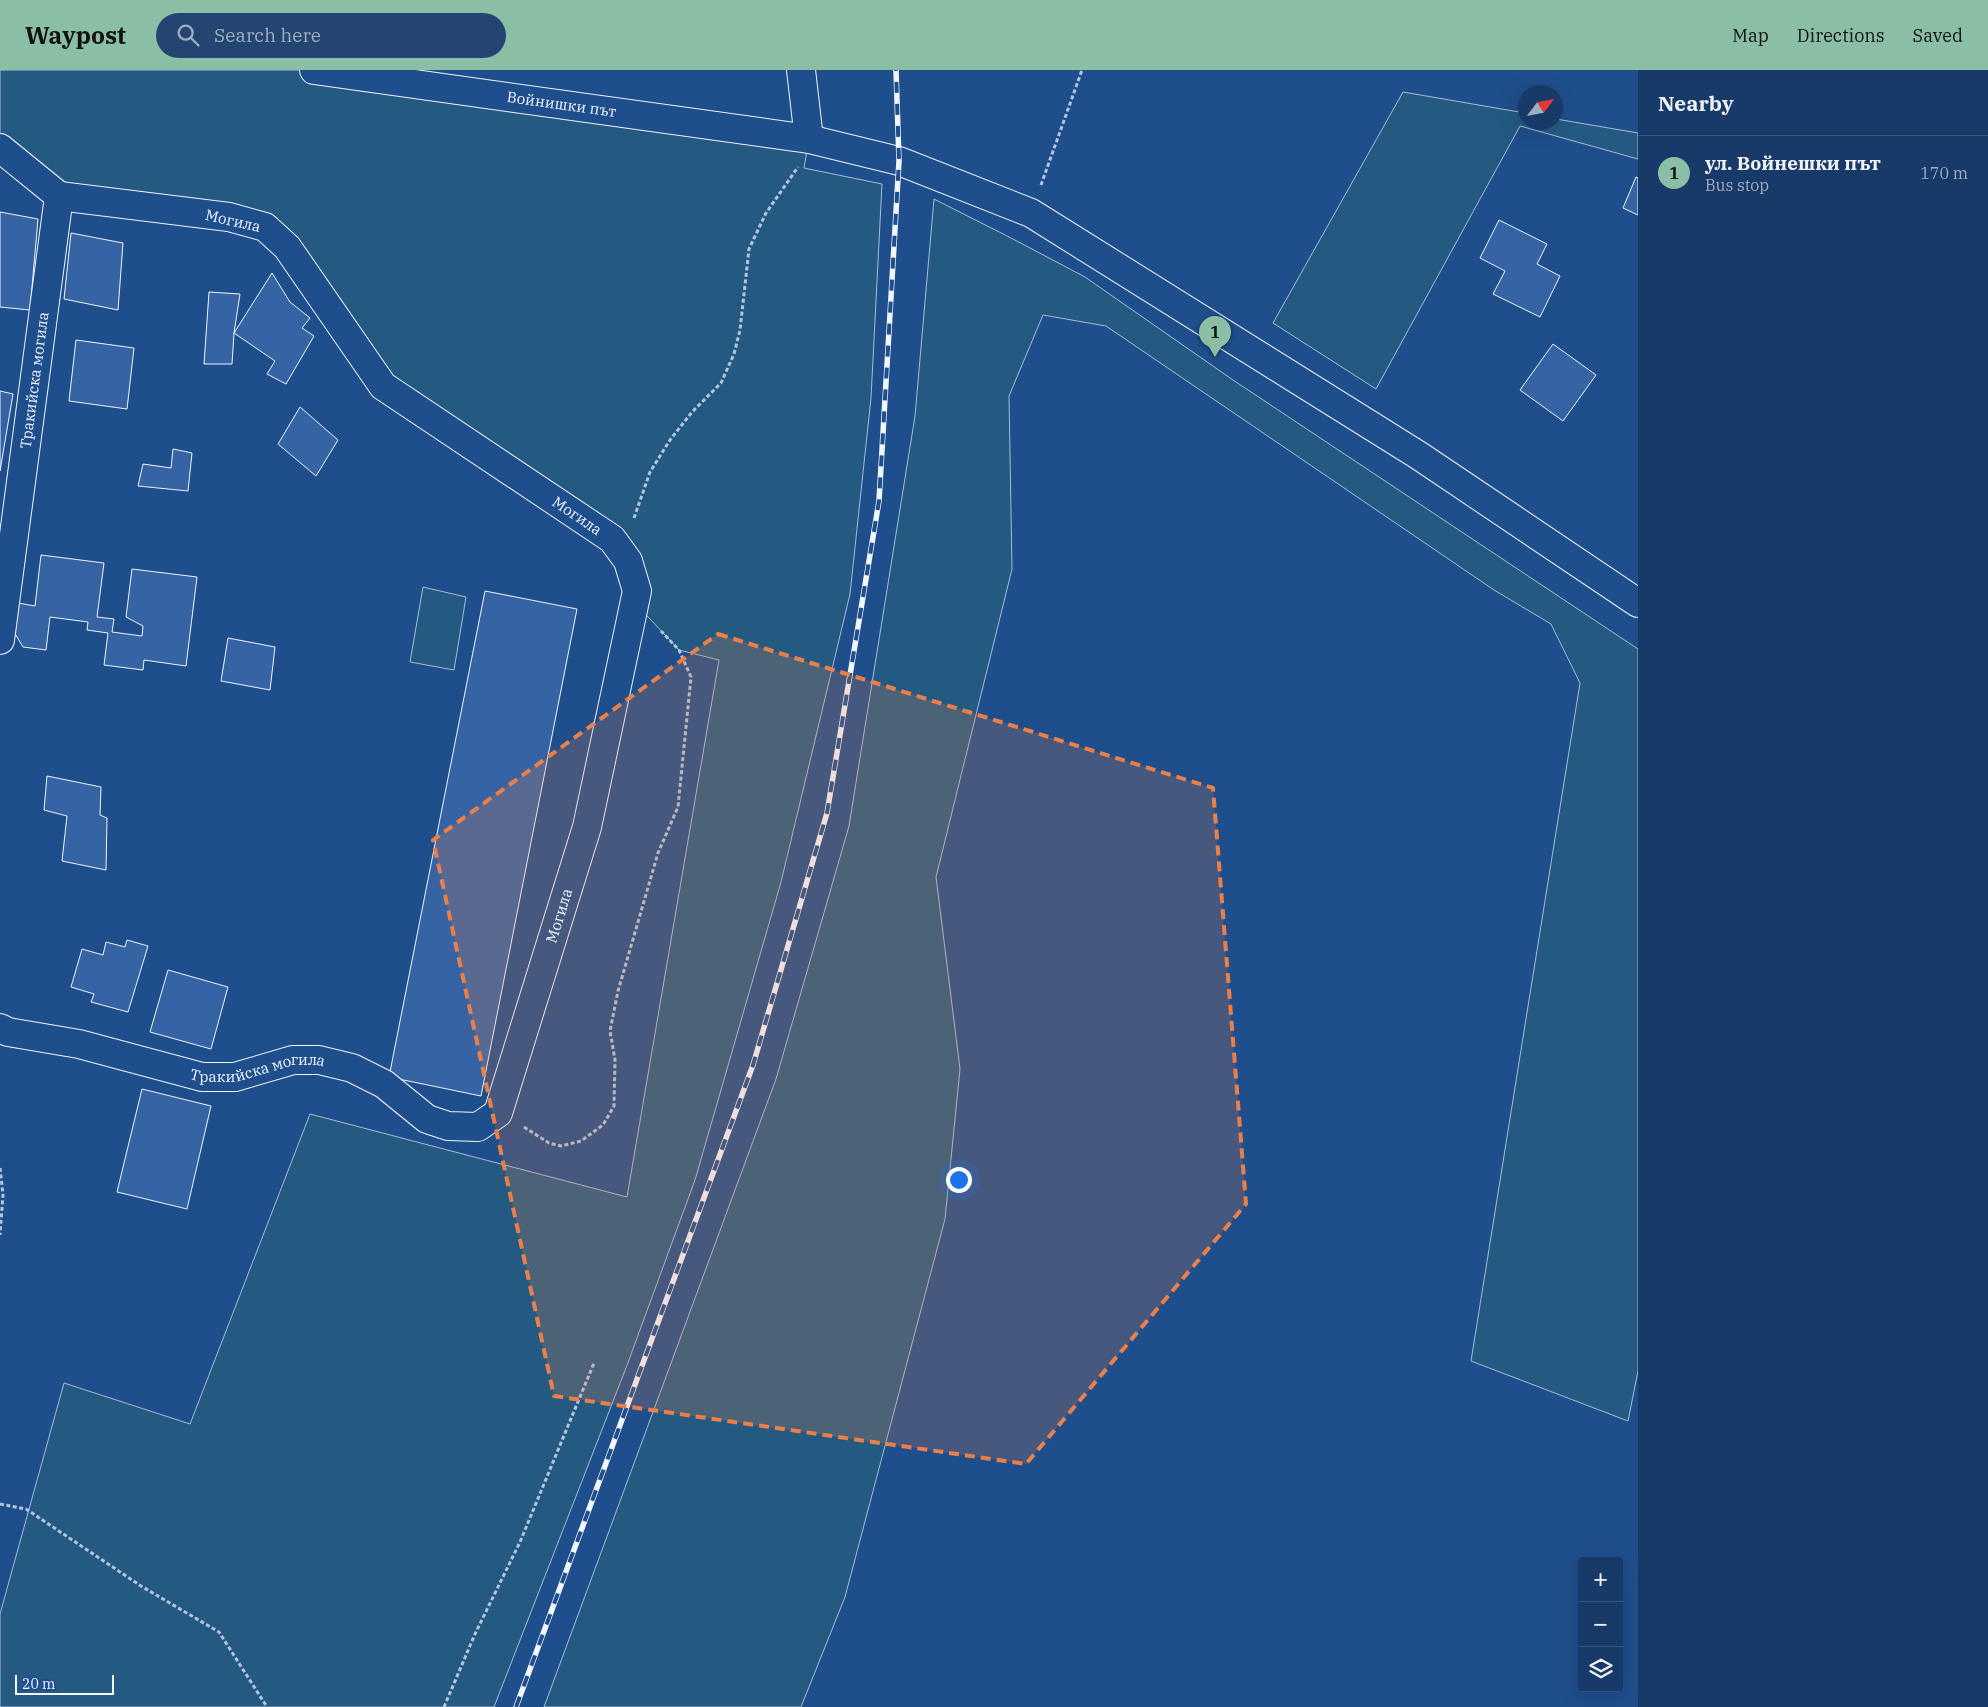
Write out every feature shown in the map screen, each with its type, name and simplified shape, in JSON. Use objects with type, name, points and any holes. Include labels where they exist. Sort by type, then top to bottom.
[{"type":"street","name":"Войнишки път","points":[[314,70],[809,139],[899,161],[1031,213],[1418,455],[1638,603]]},
{"type":"street","points":[[801,70],[809,139]]},
{"type":"street","points":[[0,148],[59,196]]},
{"type":"street","name":"Могила","points":[[59,196],[229,217],[265,227],[287,247],[383,386],[612,539],[628,561],[637,591],[587,827],[498,1113]]},
{"type":"street","name":"Тракийска могила","points":[[0,640],[59,196]]},
{"type":"street","name":"Тракийска могила","points":[[0,1028],[8,1032],[79,1044],[202,1077],[235,1077],[293,1060],[319,1060],[352,1068],[384,1084],[427,1119],[448,1126],[478,1128],[498,1113]]},
{"type":"path","points":[[1031,213],[1082,70]]},
{"type":"path","points":[[622,551],[650,472],[670,440],[692,412],[721,383],[734,354],[740,330],[749,250],[766,213],[796,172],[809,139]]},
{"type":"path","points":[[498,1113],[518,1122],[532,1134],[548,1143],[561,1146],[581,1141],[603,1125],[614,1106],[614,1060],[610,1031],[618,991],[658,853],[678,807],[691,677],[679,650],[635,603]]},
{"type":"path","points":[[0,1168],[4,1195],[0,1235]]},
{"type":"path","points":[[444,1707],[475,1634],[520,1542],[594,1363]]},
{"type":"path","points":[[0,1504],[26,1509],[141,1586],[219,1632],[267,1707]]},
{"type":"highlighted area","points":[[718,634],[1213,788],[1246,1204],[1026,1464],[554,1396],[433,840]]},
{"type":"shaded area","points":[[0,70],[314,70],[809,139],[804,168],[882,184],[871,398],[850,594],[781,882],[695,1180],[626,1368],[494,1707],[0,1707],[0,1614],[64,1383],[190,1424],[310,1114],[627,1197],[719,660],[679,650],[635,603],[628,561],[383,386],[265,227],[59,196],[0,148]]},
{"type":"shaded area","points":[[1403,92],[1518,112],[1518,130],[1376,389],[1273,323]]},
{"type":"shaded area","points":[[1563,120],[1638,133],[1638,159],[1534,130],[1563,130]]},
{"type":"shaded area","points":[[934,199],[1085,277],[1233,380],[1638,649],[1638,1371],[1628,1421],[1471,1361],[1580,683],[1551,624],[1494,590],[1106,326],[1043,315],[1009,396],[1012,569],[936,877],[960,1069],[945,1219],[845,1597],[801,1707],[544,1707],[776,1079],[849,826],[915,416]]},
{"type":"shaded area","points":[[423,587],[466,597],[454,670],[410,662]]},
{"type":"building","points":[[1636,177],[1638,178],[1638,215],[1623,208]]},
{"type":"building","points":[[0,212],[38,219],[30,310],[0,307]]},
{"type":"building","points":[[1499,220],[1547,244],[1537,264],[1560,276],[1540,317],[1493,294],[1505,271],[1480,258]]},
{"type":"building","points":[[71,233],[123,243],[118,310],[64,299]]},
{"type":"building","points":[[272,273],[290,302],[310,318],[302,328],[314,336],[286,384],[267,374],[275,361],[234,333]]},
{"type":"building","points":[[209,292],[240,294],[234,333],[232,364],[204,364]]},
{"type":"building","points":[[76,340],[134,348],[127,409],[69,401]]},
{"type":"building","points":[[1553,344],[1596,375],[1563,421],[1520,390]]},
{"type":"building","points":[[0,391],[13,394],[0,471]]},
{"type":"building","points":[[300,407],[338,440],[316,476],[278,444]]},
{"type":"building","points":[[173,449],[192,453],[188,491],[138,486],[143,464],[171,468]]},
{"type":"building","points":[[41,555],[104,563],[97,617],[114,619],[112,632],[142,636],[143,626],[126,617],[132,569],[197,577],[186,666],[144,660],[143,670],[104,665],[108,633],[87,630],[88,622],[50,617],[46,650],[23,647],[14,632],[18,603],[35,606]]},
{"type":"building","points":[[485,591],[577,609],[481,1096],[389,1077]]},
{"type":"building","points":[[228,638],[275,647],[270,690],[221,681]]},
{"type":"building","points":[[47,776],[101,787],[100,815],[107,818],[106,870],[62,861],[67,816],[44,810]]},
{"type":"building","points":[[127,940],[148,946],[128,1012],[91,1002],[94,994],[71,987],[82,949],[103,955],[106,942],[125,947]]},
{"type":"building","points":[[168,970],[228,987],[211,1049],[150,1032]]},
{"type":"building","points":[[142,1089],[211,1106],[187,1209],[117,1192]]},
{"type":"railway","points":[[516,1707],[753,1065],[827,813],[879,501],[899,161],[896,70]]},
{"type":"place","name":"ул. Войнешки път","points":[[1215,357]]}]
